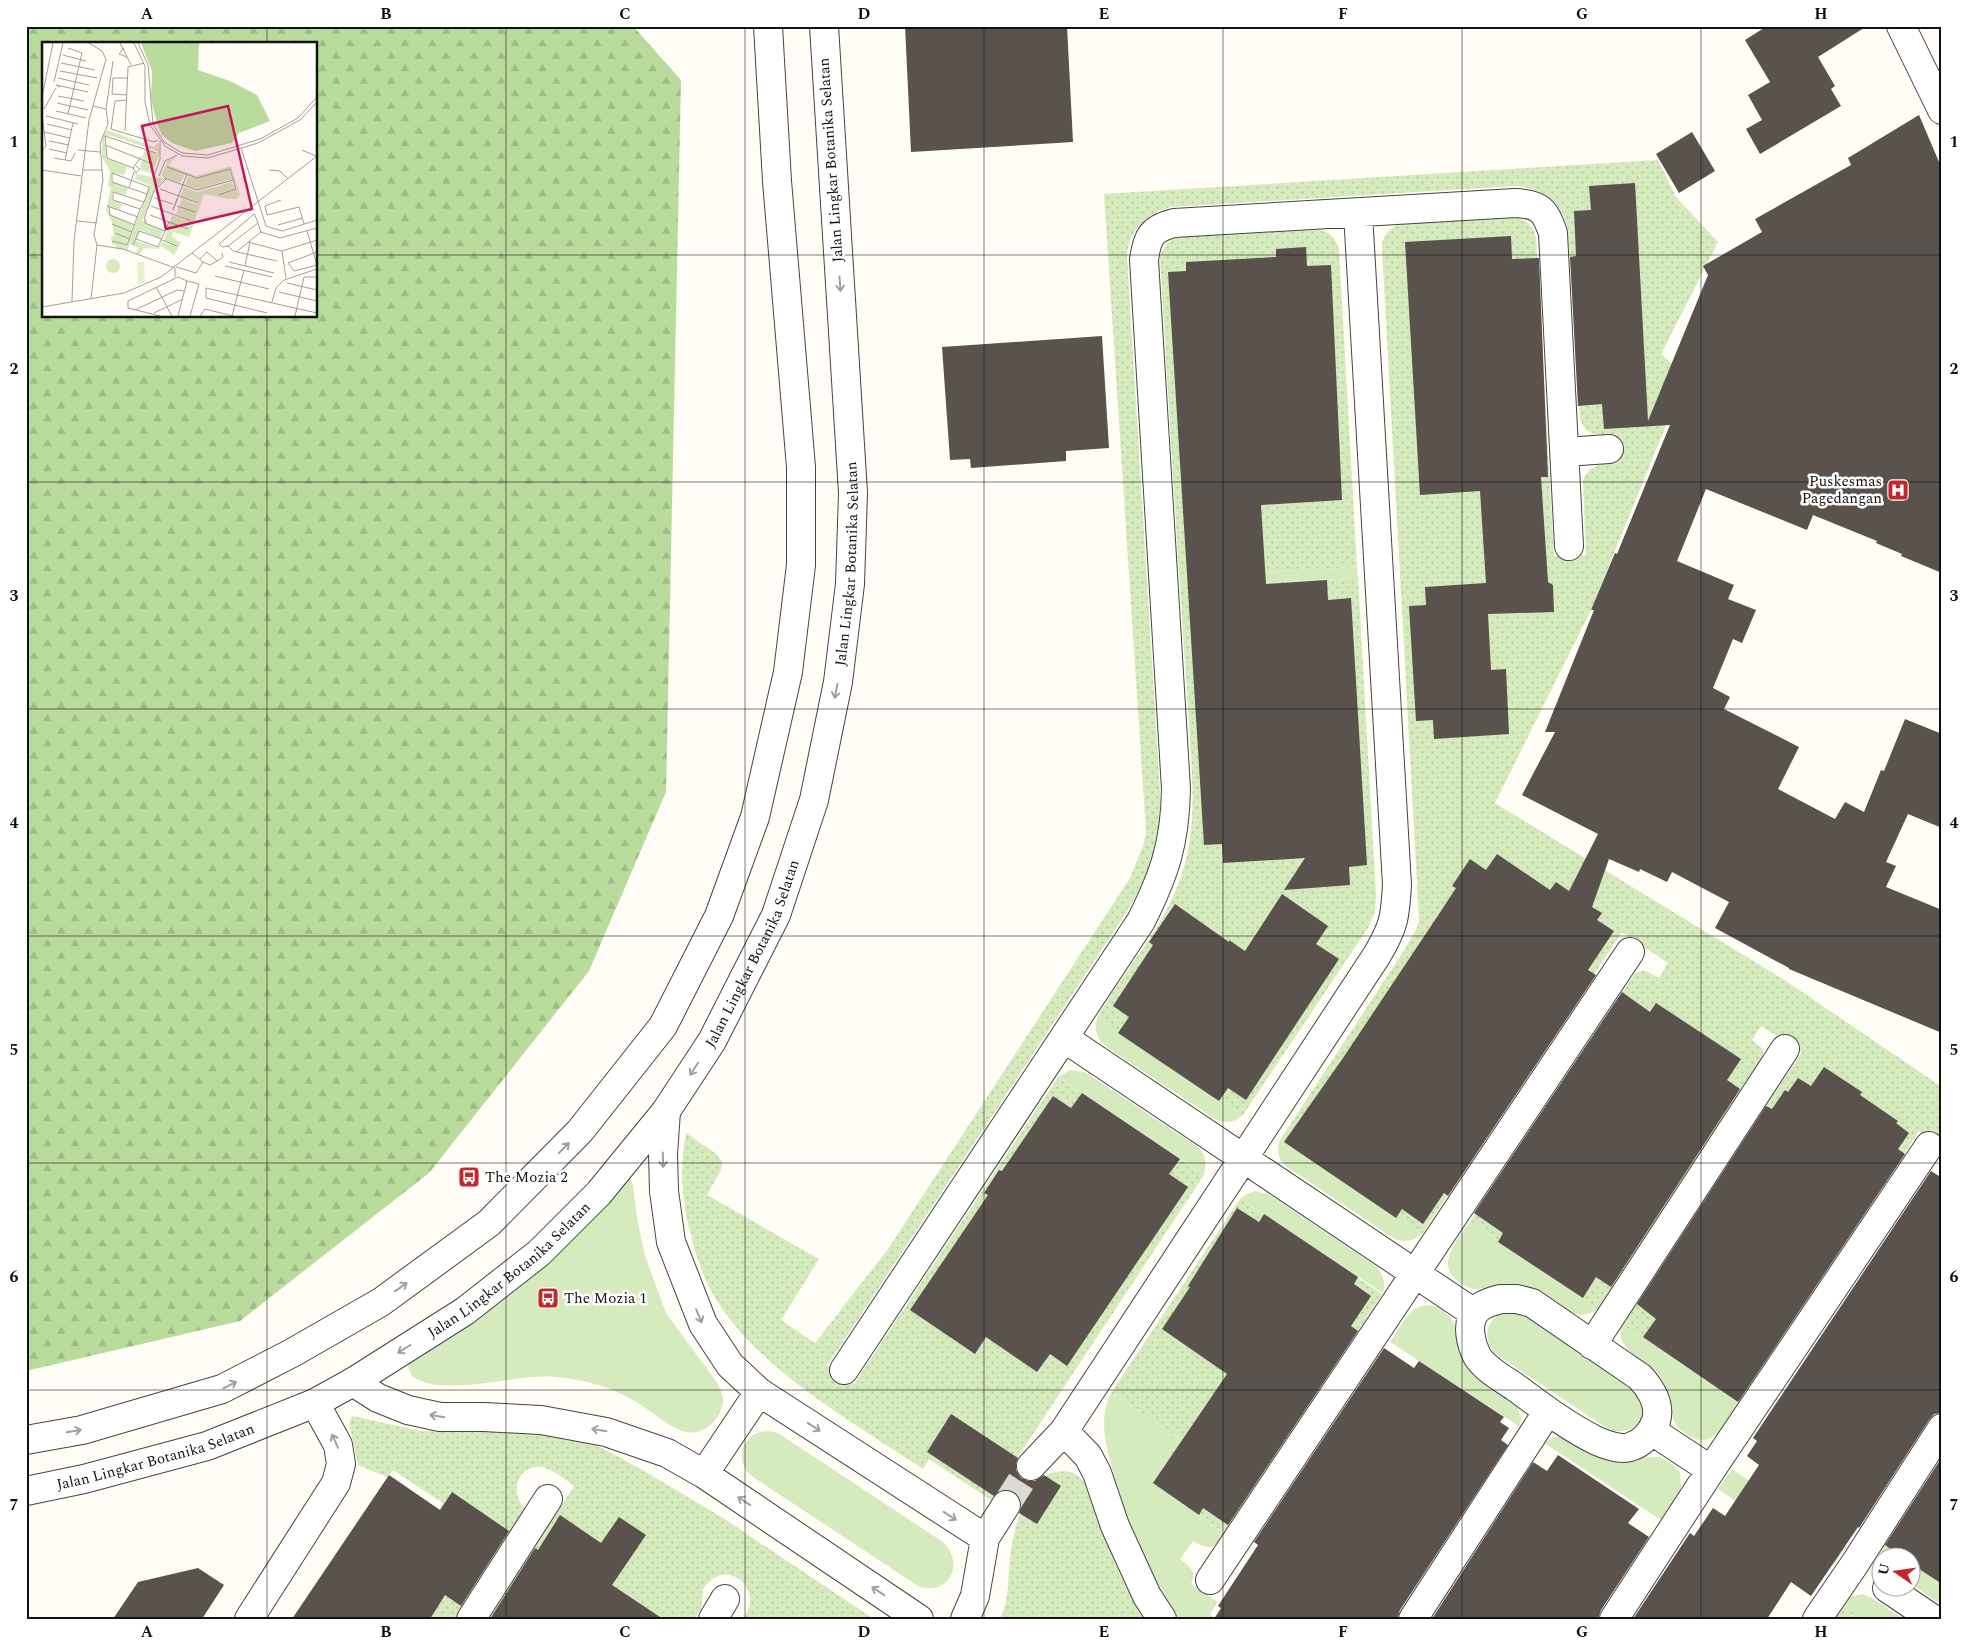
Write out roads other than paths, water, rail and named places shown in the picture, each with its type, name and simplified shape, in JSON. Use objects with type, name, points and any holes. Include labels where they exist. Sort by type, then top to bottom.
[{"type":"street","points":[[26,1440],[82,1430],[222,1389],[292,1353],[381,1302],[489,1222],[580,1131],[663,1026],[719,916],[755,817],[788,672],[801,565],[801,467],[777,180],[768,26]]},
{"type":"street","name":"Jalan Lingkar Botanika Selatan","points":[[26,1491],[84,1479],[208,1446],[315,1403],[353,1382],[465,1311],[539,1253],[599,1193],[666,1111],[712,1041],[776,916],[814,800],[838,682],[850,584],[853,493],[824,26]]},
{"type":"street","points":[[1901,26],[1942,110]]},
{"type":"street","points":[[844,1370],[1141,921],[1157,890],[1168,860],[1176,822],[1176,789],[1144,260],[1145,247],[1150,235],[1159,227],[1174,223],[1515,203],[1530,204],[1539,208],[1547,217],[1553,233],[1569,546]]},
{"type":"street","points":[[1031,1466],[1064,1431],[1377,955],[1390,933],[1395,917],[1397,875],[1358,213]]},
{"type":"street","points":[[1564,452],[1609,449]]},
{"type":"street","points":[[1210,1580],[1630,952]]},
{"type":"street","points":[[1064,1038],[1474,1312]]},
{"type":"street","points":[[1592,1344],[1785,1049]]},
{"type":"street","points":[[666,1111],[662,1154],[670,1242],[703,1324],[730,1365],[759,1392],[985,1538]]},
{"type":"street","points":[[1614,1619],[1711,1470],[1929,1146]]},
{"type":"street","points":[[1501,1298],[1517,1299],[1532,1303],[1640,1377],[1649,1387],[1656,1401],[1657,1417],[1652,1431],[1630,1447],[1614,1447],[1598,1442],[1548,1411],[1488,1368],[1478,1357],[1472,1343],[1470,1328],[1474,1312],[1486,1303],[1501,1298]]},
{"type":"street","points":[[353,1382],[378,1398],[408,1410],[440,1417],[541,1420],[606,1432],[666,1452],[704,1474],[919,1619]]},
{"type":"street","points":[[704,1474],[759,1392]]},
{"type":"street","points":[[249,1619],[336,1483],[341,1464],[338,1444],[315,1403]]},
{"type":"street","points":[[1413,1619],[1548,1411]]},
{"type":"street","points":[[1817,1619],[1942,1428]]},
{"type":"street","points":[[1064,1431],[1088,1456],[1097,1473],[1115,1526],[1147,1596],[1162,1619]]},
{"type":"street","points":[[1652,1431],[1711,1470]]},
{"type":"street","points":[[471,1619],[548,1499]]},
{"type":"street","points":[[965,1619],[975,1596],[985,1538],[1006,1505]]},
{"type":"street","points":[[1854,1565],[1870,1576]]},
{"type":"street","points":[[1903,1598],[1933,1619]]},
{"type":"tunnel","points":[[1006,1505],[1031,1466]]},
{"type":"place","name":"Puskesmas Pagedangan","points":[[1898,490]]},
{"type":"place","name":"The Mozia 2","points":[[469,1177]]},
{"type":"place","name":"The Mozia 1","points":[[548,1298]]}]
